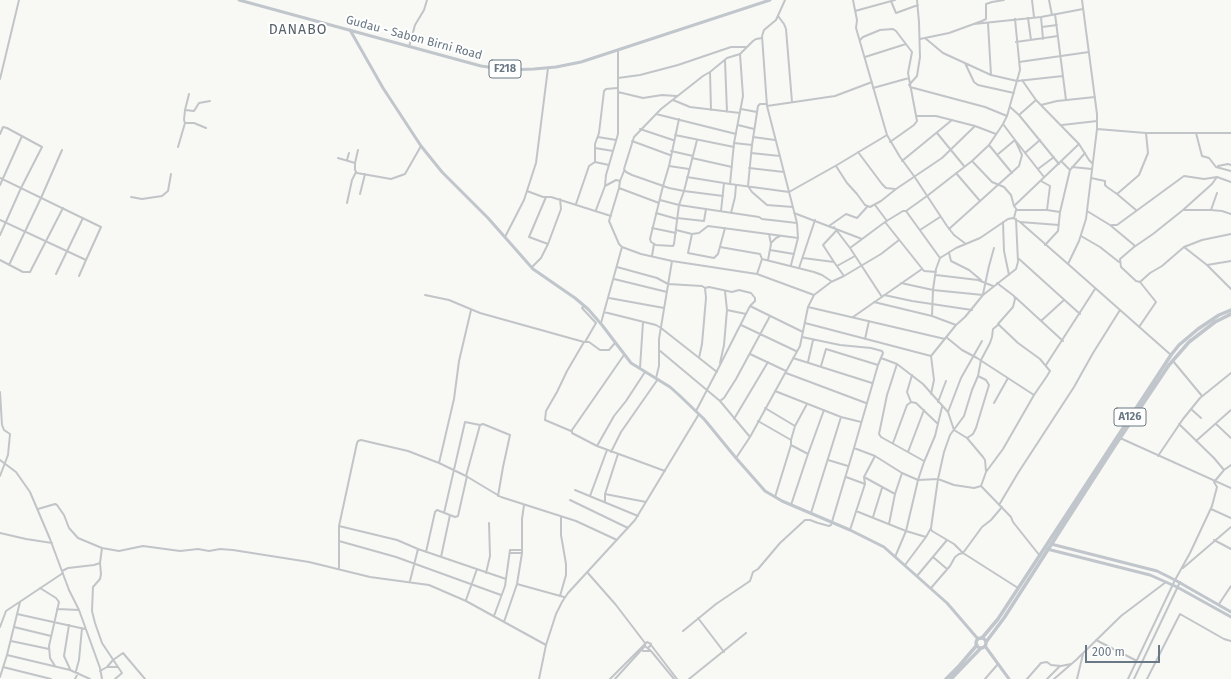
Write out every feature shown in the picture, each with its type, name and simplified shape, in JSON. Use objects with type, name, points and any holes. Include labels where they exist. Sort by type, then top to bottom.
[{"type":"highway","name":"A126","points":[[951,679],[984,645],[1004,618],[1179,344],[1219,315],[1231,310]]},
{"type":"highway","name":"A126","points":[[1050,544],[1172,360],[1194,337],[1215,322],[1231,314]]},
{"type":"highway","name":"A126","points":[[982,638],[998,619],[1040,556],[1047,549]]},
{"type":"highway","points":[[946,679],[976,645],[978,639],[982,638],[984,645],[976,645]]},
{"type":"street","points":[[0,79],[19,0]]},
{"type":"street","name":"Gudau - Sabon Birni Road","points":[[239,0],[409,47],[492,68],[509,70],[548,68],[581,62],[770,0]]},
{"type":"street","points":[[409,47],[415,25],[424,10],[427,0]]},
{"type":"street","points":[[784,0],[776,20],[764,30],[762,38],[767,105],[797,223],[798,238],[791,265]]},
{"type":"street","points":[[853,0],[856,28],[890,142],[954,236],[966,244]]},
{"type":"street","points":[[855,11],[895,0]]},
{"type":"street","points":[[910,86],[917,76],[920,57],[917,0]]},
{"type":"street","points":[[920,39],[949,33],[986,19],[986,4],[1004,0]]},
{"type":"street","points":[[1032,0],[1034,17]]},
{"type":"street","points":[[1049,0],[1052,15]]},
{"type":"street","points":[[1068,264],[1081,236],[1086,220],[1097,129],[1095,97],[1082,0]]},
{"type":"street","points":[[891,1],[896,13],[918,5]]},
{"type":"street","points":[[974,24],[1052,15],[1083,9]]},
{"type":"street","points":[[1055,14],[1066,100]]},
{"type":"street","points":[[778,16],[786,29],[792,102]]},
{"type":"street","points":[[1041,16],[1043,39]]},
{"type":"street","points":[[1028,18],[1031,40]]},
{"type":"street","points":[[850,248],[886,222],[903,211],[906,211],[927,196],[972,161],[989,145],[1007,116],[1020,70],[1014,19]]},
{"type":"street","points":[[988,23],[991,75]]},
{"type":"street","points":[[1042,27],[1057,25]]},
{"type":"street","points":[[860,40],[880,30],[889,29],[896,31],[912,52],[908,68],[917,121],[914,125],[890,142]]},
{"type":"street","points":[[350,30],[383,88],[421,146],[442,172],[505,236],[532,267],[584,306],[601,324],[631,363],[640,370],[657,378],[670,387],[696,411],[766,491],[775,498],[791,506],[850,530],[879,544],[905,565],[952,608],[978,639]]},
{"type":"street","points":[[1016,42],[1058,36]]},
{"type":"street","points":[[762,38],[756,39],[740,54],[728,58],[703,76],[677,96],[640,129],[632,141],[609,223],[619,244],[622,247],[672,261],[757,274],[814,295]]},
{"type":"street","points":[[925,38],[943,53],[991,75],[1017,81],[1063,76]]},
{"type":"street","points":[[865,57],[906,44]]},
{"type":"street","points":[[618,78],[640,75],[678,65],[731,47],[746,47]]},
{"type":"street","points":[[596,210],[605,186],[606,175],[618,134],[618,50]]},
{"type":"street","points":[[1019,62],[1089,52]]},
{"type":"street","points":[[730,184],[734,143],[743,96],[740,54]]},
{"type":"street","points":[[725,61],[727,112]]},
{"type":"street","points":[[965,62],[974,82],[978,85],[1014,93]]},
{"type":"street","points":[[505,236],[524,200],[537,155],[548,68]]},
{"type":"street","points":[[710,72],[711,110]]},
{"type":"street","points":[[873,88],[909,78]]},
{"type":"street","points":[[1022,80],[1036,100],[1079,144],[1092,163]]},
{"type":"street","points":[[793,207],[767,205],[752,192],[748,186],[754,129],[759,105],[835,96],[872,82]]},
{"type":"street","points":[[910,86],[985,107],[1007,116]]},
{"type":"street","points":[[595,162],[595,148],[598,137],[604,91],[606,89],[618,88]]},
{"type":"street","points":[[618,92],[644,98],[662,95],[677,96]]},
{"type":"street","points":[[178,146],[185,123],[185,110],[188,94]]},
{"type":"street","points":[[1041,105],[1057,101],[1095,97]]},
{"type":"street","points":[[673,100],[690,107],[740,113]]},
{"type":"street","points":[[1019,115],[1036,100]]},
{"type":"street","points":[[185,110],[194,111],[199,103],[210,101]]},
{"type":"street","points":[[1010,107],[1019,115],[1054,157],[1061,163],[1071,169],[1092,170]]},
{"type":"street","points":[[741,109],[757,112]]},
{"type":"street","points":[[656,114],[736,134]]},
{"type":"street","points":[[916,116],[936,116],[945,120],[952,120],[975,126],[996,134]]},
{"type":"street","points":[[679,120],[670,155],[669,166],[652,228],[650,239],[654,244],[664,247],[672,246],[674,244],[679,205],[697,140]]},
{"type":"street","points":[[902,161],[952,120]]},
{"type":"street","points":[[1062,125],[1097,121]]},
{"type":"street","points":[[185,123],[194,123],[206,128]]},
{"type":"street","points":[[1003,124],[1014,140],[1045,177]]},
{"type":"street","points":[[738,125],[754,129]]},
{"type":"street","points":[[829,226],[846,214],[856,218],[867,207],[875,205],[914,176],[942,158],[975,126]]},
{"type":"street","points":[[0,134],[3,127],[18,133],[42,147],[21,188],[0,235]]},
{"type":"street","points":[[640,129],[674,141]]},
{"type":"street","points":[[1097,129],[1146,132],[1231,133]]},
{"type":"street","points":[[1116,194],[1139,175],[1148,153],[1146,132]]},
{"type":"street","points":[[937,133],[964,166]]},
{"type":"street","points":[[1196,133],[1202,156],[1209,158],[1216,167],[1231,171]]},
{"type":"street","points":[[675,135],[734,147]]},
{"type":"street","points":[[687,176],[736,185],[789,192],[887,135]]},
{"type":"street","points":[[0,185],[1,179],[22,136]]},
{"type":"street","points":[[598,137],[616,140]]},
{"type":"street","points":[[753,137],[775,140]]},
{"type":"street","points":[[997,155],[1014,140]]},
{"type":"street","points":[[949,229],[999,185],[1018,166],[1022,155],[1014,140]]},
{"type":"street","points":[[1025,153],[1040,140]]},
{"type":"street","points":[[632,141],[670,155]]},
{"type":"street","points":[[734,143],[752,145]]},
{"type":"street","points":[[1014,206],[1061,163],[1079,144]]},
{"type":"street","points":[[989,145],[1012,173]]},
{"type":"street","points":[[356,172],[390,179],[404,174],[421,146]]},
{"type":"street","points":[[595,148],[613,151]]},
{"type":"street","points":[[9,265],[62,150]]},
{"type":"street","points":[[347,203],[352,180],[356,172],[355,163],[358,150]]},
{"type":"street","points":[[671,151],[732,167]]},
{"type":"street","points":[[858,152],[886,188],[896,189]]},
{"type":"street","points":[[347,160],[349,153]]},
{"type":"street","points":[[751,153],[780,156]]},
{"type":"street","points":[[1045,244],[1058,231],[1060,212],[1071,169],[1085,153]]},
{"type":"street","points":[[1038,169],[1054,157]]},
{"type":"street","points":[[338,158],[355,163]]},
{"type":"street","points":[[972,161],[992,182],[1004,187],[1011,195],[1014,206],[1017,210]]},
{"type":"street","points":[[576,204],[589,166],[595,162],[609,165]]},
{"type":"street","points":[[1217,167],[1228,164],[1231,165]]},
{"type":"street","points":[[669,166],[689,169]]},
{"type":"street","points":[[836,166],[846,183],[855,191],[867,207]]},
{"type":"street","points":[[749,168],[784,172]]},
{"type":"street","points":[[624,171],[663,186],[684,191],[723,196]]},
{"type":"street","points":[[956,173],[980,201]]},
{"type":"street","points":[[131,197],[142,199],[162,196],[168,191],[171,174]]},
{"type":"street","points":[[360,194],[365,174]]},
{"type":"street","points":[[1110,225],[1117,225],[1184,176],[1204,179],[1217,178],[1231,182]]},
{"type":"street","points":[[1091,178],[1105,181],[1107,188],[1136,210]]},
{"type":"street","points":[[1212,178],[1215,181]]},
{"type":"street","points":[[1119,262],[1121,257],[1183,210],[1217,178]]},
{"type":"street","points":[[1,179],[101,227],[78,276]]},
{"type":"street","points":[[605,186],[616,180],[620,181]]},
{"type":"street","points":[[1041,181],[1050,186],[1047,210]]},
{"type":"street","points":[[721,211],[724,183]]},
{"type":"street","points":[[731,213],[736,185]]},
{"type":"street","points":[[619,188],[659,201],[679,205],[759,217],[762,219],[797,223]]},
{"type":"street","points":[[527,191],[542,197],[550,196],[611,216]]},
{"type":"street","points":[[1212,210],[1217,193]]},
{"type":"street","points":[[546,197],[529,237],[548,244]]},
{"type":"street","points":[[532,267],[541,258],[548,244],[560,210],[560,199]]},
{"type":"street","points":[[875,205],[899,240],[926,272],[983,282],[993,286]]},
{"type":"street","points":[[0,260],[23,272],[30,272],[63,208]]},
{"type":"street","points":[[656,213],[677,218],[704,221],[706,209]]},
{"type":"street","points":[[1017,210],[1047,210],[1060,212]]},
{"type":"street","points":[[931,394],[934,380],[931,356],[956,325],[972,310],[983,295],[1016,269],[1018,265],[1015,219],[1015,213],[1017,210]]},
{"type":"street","points":[[1183,210],[1212,210],[1231,214]]},
{"type":"street","points":[[906,211],[940,258]]},
{"type":"street","points":[[1087,211],[1110,225],[1134,245],[1134,247]]},
{"type":"street","points":[[794,213],[834,227],[862,239]]},
{"type":"street","points":[[920,230],[940,217]]},
{"type":"street","points":[[56,274],[83,218]]},
{"type":"street","points":[[932,316],[933,290],[940,258],[980,238],[1002,222],[1008,219],[1015,219],[1171,355]]},
{"type":"street","points":[[0,220],[86,260]]},
{"type":"street","points":[[799,268],[815,220]]},
{"type":"street","points":[[1002,222],[1004,251],[1009,275]]},
{"type":"street","points":[[1020,222],[1059,225]]},
{"type":"street","points":[[652,228],[692,234],[700,232],[708,226],[798,238]]},
{"type":"street","points":[[834,227],[883,296],[972,310]]},
{"type":"street","points":[[692,234],[688,253],[714,258],[717,256],[725,228]]},
{"type":"street","points":[[836,231],[822,245],[844,276]]},
{"type":"street","points":[[768,260],[770,250],[769,234]]},
{"type":"street","points":[[1140,282],[1184,247],[1202,240],[1231,234]]},
{"type":"street","points":[[770,244],[780,236]]},
{"type":"street","points":[[1081,236],[1100,247],[1119,262],[1121,267],[1140,282],[1156,302],[1139,327]]},
{"type":"street","points":[[736,458],[750,436],[800,346],[808,307],[814,295],[831,282],[881,254],[899,240]]},
{"type":"street","points":[[652,256],[654,244]]},
{"type":"street","points":[[720,246],[760,254],[762,259],[757,274]]},
{"type":"street","points":[[601,324],[622,247]]},
{"type":"street","points":[[1184,247],[1207,265],[1231,289]]},
{"type":"street","points":[[983,295],[983,282],[994,248]]},
{"type":"street","points":[[770,250],[794,254]]},
{"type":"street","points":[[949,253],[951,261],[969,270],[983,282]]},
{"type":"street","points":[[837,266],[855,256]]},
{"type":"street","points":[[802,258],[834,262]]},
{"type":"street","points":[[1018,258],[1080,314]]},
{"type":"street","points":[[762,259],[791,265],[822,275],[831,282]]},
{"type":"street","points":[[611,452],[619,435],[657,378],[659,366],[659,339],[672,261]]},
{"type":"street","points":[[1207,265],[1231,261]]},
{"type":"street","points":[[617,267],[657,278],[668,284],[702,286],[705,288],[709,287],[732,292],[739,290],[751,294],[755,298],[696,411]]},
{"type":"street","points":[[853,317],[922,269]]},
{"type":"street","points":[[614,279],[667,292]]},
{"type":"street","points":[[901,283],[933,290],[983,295]]},
{"type":"street","points":[[997,283],[1014,296],[1063,341]]},
{"type":"street","points":[[699,358],[702,344],[706,298],[705,288]]},
{"type":"street","points":[[1046,366],[1095,289]]},
{"type":"street","points":[[719,367],[724,345],[727,310],[725,291]]},
{"type":"street","points":[[426,295],[448,300],[471,310],[584,342],[589,342],[602,350],[609,350],[616,343]]},
{"type":"street","points":[[905,565],[931,528],[938,479],[944,452],[950,435],[964,416],[978,376],[981,360],[992,337],[993,329],[1013,307],[1015,299],[1014,296]]},
{"type":"street","points":[[608,298],[664,308]]},
{"type":"street","points":[[1041,321],[1064,300]]},
{"type":"street","points":[[874,302],[932,316],[956,325]]},
{"type":"street","points":[[584,306],[582,308],[596,323],[567,371],[546,411],[545,420],[571,431],[611,452],[665,471]]},
{"type":"street","points":[[750,306],[803,332]]},
{"type":"street","points":[[808,307],[946,338],[962,350],[981,360],[1034,395]]},
{"type":"street","points":[[439,462],[454,399],[458,361],[471,310]]},
{"type":"street","points":[[727,310],[746,314]]},
{"type":"street","points":[[999,505],[1074,387],[1100,341],[1120,310]]},
{"type":"street","points":[[604,312],[662,328],[717,372]]},
{"type":"street","points":[[720,401],[724,398],[750,354],[770,316]]},
{"type":"street","points":[[865,339],[869,321]]},
{"type":"street","points":[[640,370],[643,322]]},
{"type":"street","points":[[805,323],[931,356]]},
{"type":"street","points":[[741,325],[796,351]]},
{"type":"street","points":[[981,486],[986,472],[1002,449],[1050,371],[998,325]]},
{"type":"street","points":[[682,632],[716,604],[750,581],[753,572],[758,569],[780,543],[805,520],[810,520],[818,524],[829,526],[831,522],[846,477],[866,403],[883,352],[871,348],[850,347],[802,337]]},
{"type":"street","points":[[808,362],[813,340]]},
{"type":"street","points":[[948,412],[961,378],[982,340]]},
{"type":"street","points":[[821,366],[826,349],[878,366]]},
{"type":"street","points":[[659,350],[720,401],[750,436]]},
{"type":"street","points":[[750,354],[786,372],[866,403]]},
{"type":"street","points":[[571,431],[624,355]]},
{"type":"street","points":[[793,357],[872,384]]},
{"type":"street","points":[[881,358],[897,364],[912,374],[948,412],[954,430],[967,438],[985,460],[986,472]]},
{"type":"street","points":[[1172,360],[1202,396]]},
{"type":"street","points":[[734,419],[768,362]]},
{"type":"street","points":[[897,364],[887,394],[879,434],[881,437],[924,462]]},
{"type":"street","points":[[597,446],[614,416],[626,401],[644,372]]},
{"type":"street","points":[[911,402],[907,392],[912,374]]},
{"type":"street","points":[[1158,456],[1179,424],[1202,396],[1231,374]]},
{"type":"street","points":[[967,438],[973,434],[976,428],[990,385],[986,380],[978,376]]},
{"type":"street","points":[[994,403],[1008,378]]},
{"type":"street","points":[[938,402],[946,382]]},
{"type":"street","points":[[775,391],[841,417],[861,422]]},
{"type":"street","points":[[0,392],[2,425],[4,430],[10,434],[8,455],[0,476]]},
{"type":"street","points":[[893,443],[907,405],[911,402]]},
{"type":"street","points":[[911,402],[916,403],[938,424]]},
{"type":"street","points":[[775,498],[791,445],[790,440],[795,426],[807,404]]},
{"type":"street","points":[[895,557],[906,531],[918,480],[935,436],[942,407]]},
{"type":"street","points":[[765,408],[795,426]]},
{"type":"street","points":[[1191,409],[1201,418]]},
{"type":"street","points":[[791,506],[824,410]]},
{"type":"street","points":[[908,452],[924,410]]},
{"type":"street","points":[[1196,441],[1231,410]]},
{"type":"street","points":[[539,679],[546,645],[556,614],[565,597],[638,516],[699,414]]},
{"type":"street","points":[[810,514],[841,417]]},
{"type":"street","points":[[758,421],[790,440]]},
{"type":"street","points":[[444,513],[453,469],[465,423],[480,426],[483,424],[510,435],[498,496]]},
{"type":"street","points":[[1179,424],[1214,458],[1224,470]]},
{"type":"street","points":[[1216,424],[1231,438]]},
{"type":"street","points":[[426,552],[435,512],[437,510],[457,517],[459,515],[480,426]]},
{"type":"street","points":[[1120,438],[1214,482],[1231,488]]},
{"type":"street","points":[[339,568],[339,526],[347,484],[358,441],[361,440],[408,451],[439,462],[467,476],[498,496],[576,521],[617,540]]},
{"type":"street","points":[[791,445],[808,454]]},
{"type":"street","points":[[854,448],[875,456],[918,480],[938,479],[964,487],[974,488],[981,486]]},
{"type":"street","points":[[590,496],[607,450]]},
{"type":"street","points":[[605,502],[605,494],[618,454]]},
{"type":"street","points":[[850,530],[865,484],[864,477],[875,456]]},
{"type":"street","points":[[0,460],[16,472],[24,482],[38,509],[62,572],[79,610],[102,679]]},
{"type":"street","points":[[828,460],[848,467]]},
{"type":"street","points":[[1214,482],[1224,470],[1231,465]]},
{"type":"street","points":[[889,524],[895,494],[902,472]]},
{"type":"street","points":[[846,477],[865,484]]},
{"type":"street","points":[[864,477],[895,494]]},
{"type":"street","points":[[1128,679],[1211,509],[1217,487],[1214,482]]},
{"type":"street","points":[[981,486],[1011,517],[1013,522],[1040,556]]},
{"type":"street","points":[[873,517],[882,488]]},
{"type":"street","points":[[575,490],[638,516]]},
{"type":"street","points":[[605,494],[646,502]]},
{"type":"street","points":[[570,500],[628,528]]},
{"type":"street","points":[[38,509],[54,504],[57,505],[64,515],[70,530],[78,538],[102,548],[119,551],[143,546],[180,551],[198,549],[209,551],[220,549],[233,550],[309,562],[339,568],[370,577],[429,585],[466,601],[546,645]]},
{"type":"street","points":[[504,622],[517,584],[522,551],[522,519],[524,505]]},
{"type":"street","points":[[931,588],[955,558],[959,554],[963,553],[982,527],[1002,508]]},
{"type":"street","points":[[1211,509],[1231,518]]},
{"type":"street","points":[[856,511],[906,531],[926,537]]},
{"type":"street","points":[[440,557],[450,515]]},
{"type":"street","points":[[560,596],[566,575],[561,517]]},
{"type":"street","points":[[486,573],[490,556],[489,523]]},
{"type":"street","points":[[339,526],[397,540],[426,552],[506,579]]},
{"type":"street","points":[[1181,569],[1231,527]]},
{"type":"street","points":[[931,528],[932,531],[954,544],[963,553],[1018,588]]},
{"type":"street","points":[[0,533],[52,543]]},
{"type":"street","points":[[916,576],[948,540]]},
{"type":"street","points":[[1214,540],[1231,549]]},
{"type":"street","points":[[339,541],[414,564],[501,595]]},
{"type":"street","points":[[1050,544],[1157,571],[1180,582],[1231,612]]},
{"type":"street","points":[[102,548],[100,563],[101,577],[93,587],[91,606],[92,617],[102,643],[122,673],[115,679]]},
{"type":"street","points":[[410,582],[418,549]]},
{"type":"street","points":[[1047,549],[1146,573],[1177,587],[1231,618]]},
{"type":"street","points":[[494,616],[506,579],[510,553],[522,551]]},
{"type":"street","points":[[933,557],[947,569]]},
{"type":"street","points":[[0,627],[6,611],[68,568],[100,563]]},
{"type":"street","points":[[466,601],[477,570]]},
{"type":"street","points":[[587,572],[616,605],[674,679]]},
{"type":"street","points":[[1054,679],[1121,616],[1167,582]]},
{"type":"street","points":[[1134,679],[1180,582]]},
{"type":"street","points":[[517,584],[565,597]]},
{"type":"street","points":[[1219,604],[1231,586]]},
{"type":"street","points":[[40,588],[59,602],[49,649],[50,658],[54,666]]},
{"type":"street","points":[[0,678],[11,641],[20,602]]},
{"type":"street","points":[[57,609],[79,610]]},
{"type":"street","points":[[17,614],[85,629]]},
{"type":"street","points":[[1147,679],[1180,614],[1224,639],[1231,641]]},
{"type":"street","points":[[698,618],[724,652]]},
{"type":"street","points":[[69,626],[64,656],[70,670]]},
{"type":"street","points":[[14,627],[51,636]]},
{"type":"street","points":[[75,679],[79,660],[82,628]]},
{"type":"street","points":[[689,679],[746,633]]},
{"type":"street","points":[[1096,640],[1137,661]]},
{"type":"street","points":[[11,641],[49,649]]},
{"type":"street","points":[[646,645],[651,645]]},
{"type":"street","points":[[615,679],[643,651],[646,645]]},
{"type":"street","points":[[610,679],[646,645],[651,645]]},
{"type":"street","points":[[651,645],[678,679]]},
{"type":"street","points":[[984,645],[1009,679]]},
{"type":"street","points":[[643,651],[652,651]]},
{"type":"street","points":[[100,671],[124,653],[145,679]]},
{"type":"street","points":[[1077,679],[1083,653]]},
{"type":"street","points":[[7,655],[77,672],[90,679]]},
{"type":"street","points":[[1027,679],[1041,664],[1047,662],[1051,665],[1061,666],[1071,664]]},
{"type":"street","points":[[986,679],[998,664]]},
{"type":"street","points":[[1046,679],[1061,666]]},
{"type":"street","points":[[4,667],[51,679]]},
{"type":"street","points":[[107,667],[118,667]]},
{"type":"district","name":"DANABO","points":[[298,30]]}]
